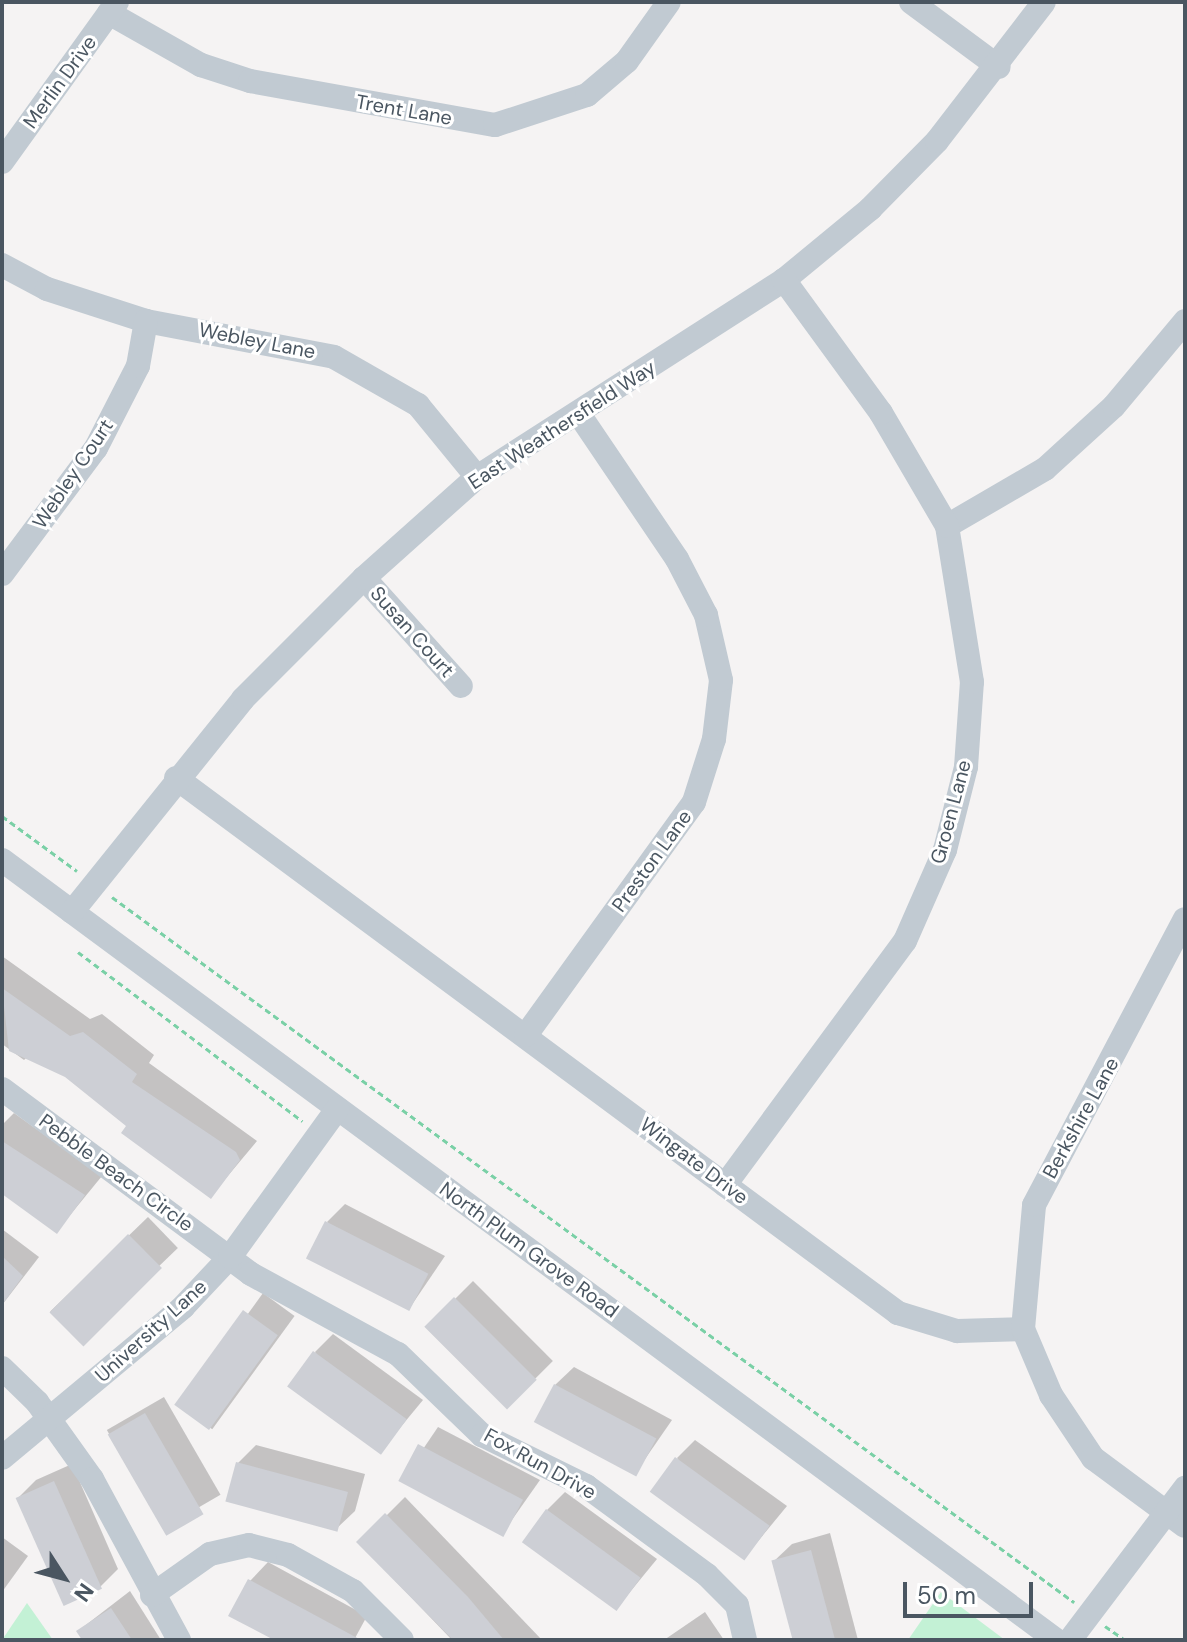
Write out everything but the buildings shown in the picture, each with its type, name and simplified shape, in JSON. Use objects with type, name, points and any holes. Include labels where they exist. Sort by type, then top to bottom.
[{"type":"street","name":"Trent Lane","points":[[113,8],[201,65],[250,81],[495,125],[587,95],[627,61],[669,2]]},
{"type":"street","points":[[911,2],[999,67]]},
{"type":"street","name":"East Weathersfield Way","points":[[72,912],[176,778],[364,578],[477,477],[784,280],[870,209],[999,67],[1044,2]]},
{"type":"street","name":"Merlin Drive","points":[[2,162],[113,8]]},
{"type":"street","name":"Webley Lane","points":[[2,265],[47,289],[146,321],[334,357],[418,405],[477,477]]},
{"type":"street","name":"Groen Lane","points":[[725,1185],[905,941],[945,850],[966,767],[972,682],[947,526],[881,413],[784,280]]},
{"type":"street","name":"Webley Court","points":[[2,574],[96,448],[138,366],[146,321]]},
{"type":"street","points":[[947,526],[1045,469],[1114,406],[1144,365],[1185,321]]},
{"type":"street","name":"Preston Lane","points":[[526,1035],[694,802],[714,739],[721,680],[706,615],[677,559],[579,414]]},
{"type":"street","name":"Susan Court","points":[[364,578],[461,686]]},
{"type":"street","name":"Wingate Drive","points":[[176,778],[898,1313],[957,1331],[1023,1329]]},
{"type":"street","name":"North Plum Grove Road","points":[[2,860],[1056,1640]]},
{"type":"street","name":"Berkshire Lane","points":[[1023,1329],[1034,1205],[1185,919]]},
{"type":"street","name":"Pebble Beach Circle","points":[[2,1089],[230,1257]]},
{"type":"street","name":"University Lane","points":[[2,1458],[183,1307],[230,1257],[337,1109]]},
{"type":"street","name":"Fox Run Drive","points":[[230,1257],[300,1304],[398,1354],[482,1435],[586,1486],[707,1575],[737,1605],[745,1640]]},
{"type":"street","points":[[1023,1329],[1051,1395],[1093,1458],[1185,1526]]},
{"type":"street","points":[[2,1368],[50,1418],[92,1479],[179,1640]]},
{"type":"street","points":[[1070,1640],[1185,1488]]},
{"type":"street","points":[[152,1595],[210,1554],[249,1545],[288,1555],[353,1591],[402,1640]]},
{"type":"path","points":[[2,816],[68,865]]},
{"type":"path","points":[[119,902],[1125,1640]]},
{"type":"path","points":[[78,952],[321,1135]]},
{"type":"green space","points":[[941,1592],[1005,1640],[908,1640]]},
{"type":"green space","points":[[27,1603],[53,1640],[2,1640]]}]
